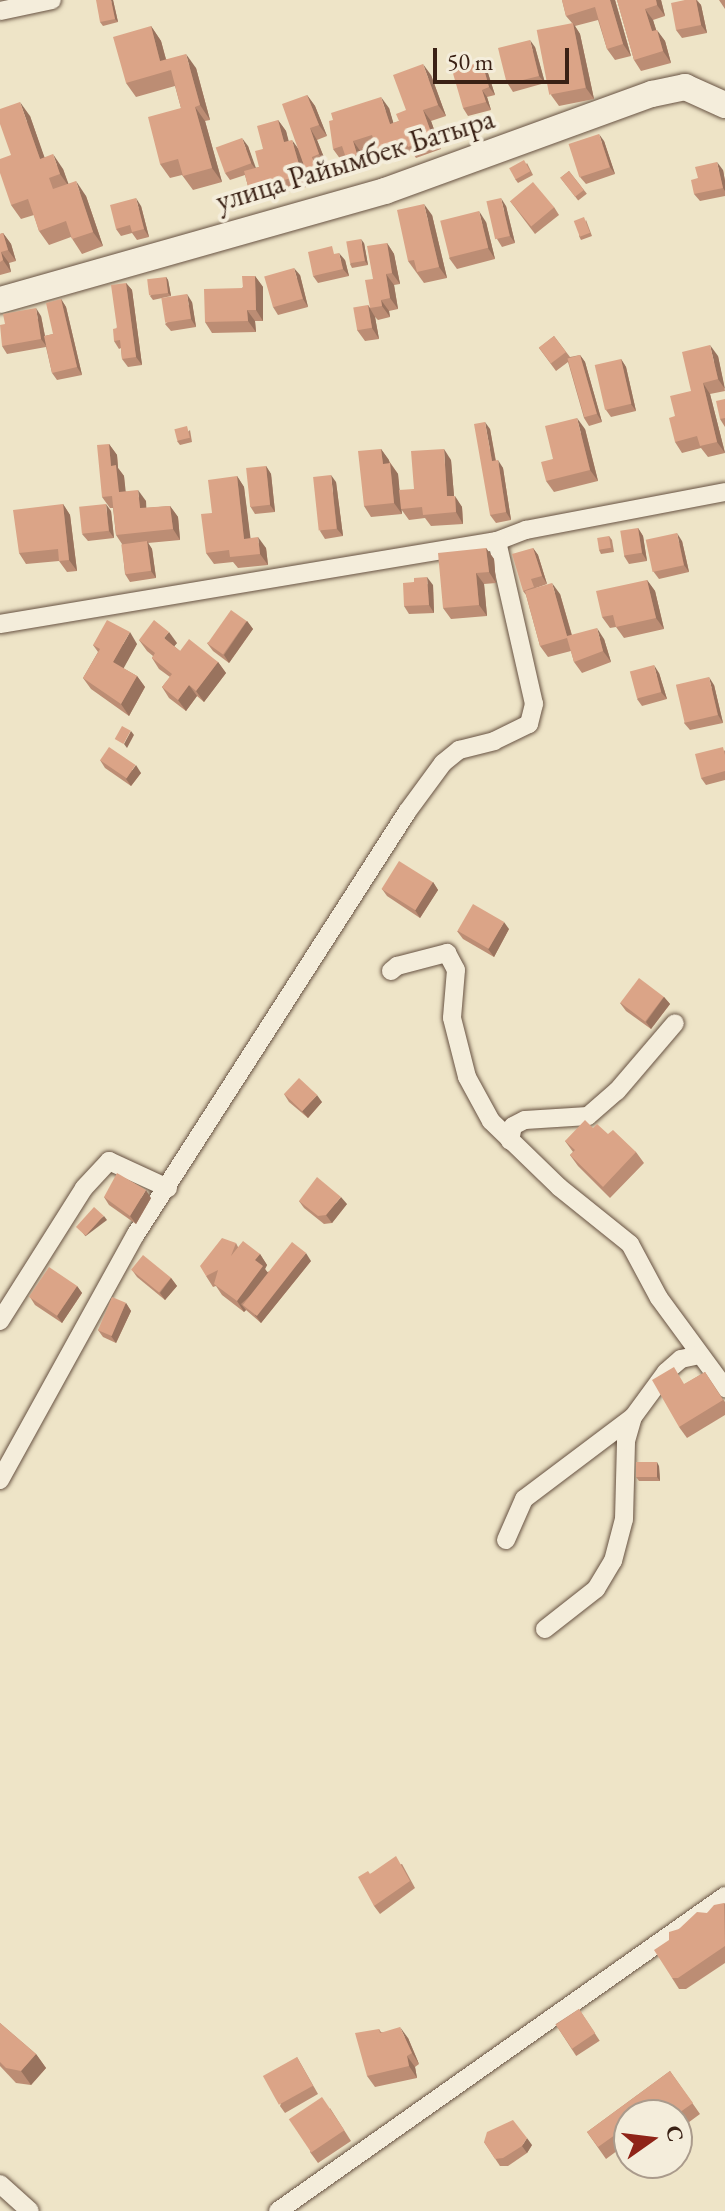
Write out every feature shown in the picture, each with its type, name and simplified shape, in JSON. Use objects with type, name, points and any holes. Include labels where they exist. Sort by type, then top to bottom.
[{"type":"street","points":[[0,11],[52,0]]},
{"type":"street","name":"улица Райымбек Батыра","points":[[0,300],[385,191],[652,94],[685,87],[725,105]]},
{"type":"street","points":[[0,624],[497,541],[526,530],[725,492]]},
{"type":"street","points":[[0,1480],[136,1234],[407,812],[443,763],[459,750],[494,741],[529,724],[534,704],[497,541]]},
{"type":"street","points":[[391,971],[397,966],[447,953],[456,970],[452,1018],[467,1077],[491,1121],[559,1187],[630,1244],[659,1298],[725,1388]]},
{"type":"street","points":[[510,1141],[513,1126],[525,1120],[588,1116],[617,1091],[675,1023]]},
{"type":"street","points":[[0,1321],[84,1188],[109,1161],[168,1188]]},
{"type":"street","points":[[506,1540],[524,1499],[633,1417],[666,1372],[681,1359],[700,1355]]},
{"type":"street","points":[[545,1629],[596,1589],[613,1561],[624,1519],[626,1441],[633,1417]]},
{"type":"street","points":[[278,2211],[725,1896]]},
{"type":"street","points":[[0,2184],[30,2211]]},
{"type":"building","points":[[96,0],[111,0],[115,19],[100,22]]},
{"type":"building","points":[[562,0],[610,0],[623,44],[607,49],[595,7],[566,16]]},
{"type":"building","points":[[617,0],[656,0],[657,5],[645,9],[652,31],[657,30],[663,51],[634,60]]},
{"type":"building","points":[[696,0],[701,25],[676,30],[671,3]]},
{"type":"building","points":[[573,23],[586,88],[549,95],[537,30]]},
{"type":"building","points":[[151,26],[160,61],[186,54],[200,105],[195,107],[212,168],[183,176],[178,159],[160,164],[148,117],[181,108],[171,70],[126,83],[113,37]]},
{"type":"building","points":[[530,40],[539,76],[507,84],[498,48]]},
{"type":"building","points":[[482,62],[489,87],[482,90],[486,102],[463,108],[452,70]]},
{"type":"building","points":[[423,64],[438,105],[423,110],[433,138],[408,147],[406,141],[377,150],[372,135],[353,141],[357,154],[346,158],[342,146],[333,149],[329,121],[333,120],[331,113],[381,97],[390,124],[399,121],[396,114],[406,110],[393,75]]},
{"type":"building","points":[[307,95],[319,125],[310,128],[319,154],[312,157],[317,170],[307,174],[282,104]]},
{"type":"building","points":[[20,102],[40,159],[53,154],[60,174],[49,178],[53,189],[76,181],[93,232],[72,239],[66,221],[39,231],[28,199],[11,205],[0,173],[0,159],[11,155],[0,124],[0,109]]},
{"type":"building","points":[[278,120],[284,142],[292,140],[302,175],[249,190],[244,171],[259,167],[255,151],[263,149],[257,126]]},
{"type":"building","points":[[599,134],[610,167],[579,177],[569,144]]},
{"type":"building","points":[[242,138],[251,163],[225,173],[216,148]]},
{"type":"building","points":[[524,160],[530,171],[515,180],[509,168]]},
{"type":"building","points":[[717,162],[723,188],[694,194],[691,180],[698,178],[695,167]]},
{"type":"building","points":[[569,171],[584,190],[575,197],[560,178]]},
{"type":"building","points":[[533,182],[554,207],[531,227],[510,201]]},
{"type":"building","points":[[136,198],[144,229],[132,232],[130,225],[116,229],[110,205]]},
{"type":"building","points":[[501,198],[510,236],[495,239],[486,201]]},
{"type":"building","points":[[424,204],[439,267],[417,272],[414,260],[408,261],[397,210]]},
{"type":"building","points":[[479,211],[488,248],[449,258],[440,221]]},
{"type":"building","points":[[584,217],[590,233],[580,237],[574,221]]},
{"type":"building","points":[[3,233],[8,250],[1,252],[3,260],[0,262],[0,234]]},
{"type":"building","points":[[361,239],[365,261],[350,263],[346,242]]},
{"type":"building","points":[[387,243],[392,273],[386,274],[390,298],[381,300],[382,306],[370,308],[365,280],[373,279],[367,246]]},
{"type":"building","points":[[332,246],[334,254],[339,253],[343,269],[313,276],[308,252]]},
{"type":"building","points":[[294,268],[303,299],[273,307],[264,277]]},
{"type":"building","points":[[242,276],[255,276],[256,310],[247,310],[248,321],[205,322],[204,289],[243,288]]},
{"type":"building","points":[[166,277],[168,293],[149,295],[147,279]]},
{"type":"building","points":[[126,283],[136,357],[122,359],[120,340],[114,341],[113,329],[117,328],[111,285]]},
{"type":"building","points":[[187,294],[191,319],[165,323],[161,298]]},
{"type":"building","points":[[61,299],[77,367],[52,373],[44,336],[53,334],[46,303]]},
{"type":"building","points":[[368,305],[372,328],[357,330],[353,308]]},
{"type":"building","points":[[36,308],[41,339],[2,346],[0,325],[5,324],[3,314]]},
{"type":"building","points":[[554,336],[566,352],[551,363],[539,347]]},
{"type":"building","points":[[710,345],[718,379],[703,383],[717,442],[700,446],[697,436],[675,442],[669,418],[675,416],[670,396],[691,391],[682,352]]},
{"type":"building","points":[[580,355],[597,414],[584,417],[568,359]]},
{"type":"building","points":[[621,359],[631,404],[605,410],[595,365]]},
{"type":"building","points":[[725,399],[725,418],[720,419],[716,401]]},
{"type":"building","points":[[577,418],[590,470],[546,481],[541,462],[553,459],[545,426]]},
{"type":"building","points":[[485,422],[492,461],[498,460],[506,512],[490,515],[474,424]]},
{"type":"building","points":[[187,426],[190,438],[177,441],[174,429]]},
{"type":"building","points":[[109,444],[111,466],[116,465],[119,492],[138,490],[140,508],[170,506],[173,529],[116,535],[112,496],[102,497],[97,445]]},
{"type":"building","points":[[381,449],[383,464],[390,463],[394,503],[364,506],[358,451]]},
{"type":"building","points":[[444,449],[447,496],[455,496],[456,512],[423,515],[422,507],[401,509],[399,490],[414,489],[411,451]]},
{"type":"building","points":[[266,466],[270,505],[250,507],[246,468]]},
{"type":"building","points":[[331,475],[337,529],[319,531],[313,477]]},
{"type":"building","points":[[237,476],[244,539],[258,537],[260,554],[230,557],[229,550],[206,553],[201,514],[212,513],[208,480]]},
{"type":"building","points":[[63,504],[69,560],[59,561],[58,549],[19,553],[13,510]]},
{"type":"building","points":[[106,504],[109,531],[82,534],[79,507]]},
{"type":"building","points":[[638,528],[642,553],[624,556],[620,531]]},
{"type":"building","points":[[677,533],[684,565],[653,572],[646,540]]},
{"type":"building","points":[[609,536],[611,548],[599,550],[597,538]]},
{"type":"building","points":[[147,541],[151,571],[125,574],[121,545]]},
{"type":"building","points":[[486,548],[489,572],[476,573],[479,605],[443,608],[438,553]]},
{"type":"building","points":[[533,548],[542,576],[531,579],[534,587],[523,591],[512,554]]},
{"type":"building","points":[[427,577],[429,605],[404,606],[403,583]]},
{"type":"building","points":[[647,580],[656,618],[616,627],[613,615],[602,617],[596,591]]},
{"type":"building","points":[[552,583],[567,636],[597,628],[603,651],[574,662],[567,638],[540,646],[525,591]]},
{"type":"building","points":[[231,610],[247,621],[223,654],[207,644]]},
{"type":"building","points":[[107,620],[130,632],[113,662],[137,676],[121,704],[83,678],[100,649],[93,645]]},
{"type":"building","points":[[154,620],[169,632],[164,638],[180,651],[189,639],[218,662],[196,691],[189,685],[178,700],[162,687],[172,674],[152,658],[155,653],[139,640]]},
{"type":"building","points":[[654,665],[661,692],[637,699],[630,671]]},
{"type":"building","points":[[709,677],[718,715],[685,723],[676,685]]},
{"type":"building","points":[[122,726],[131,731],[123,744],[115,739]]},
{"type":"building","points":[[109,747],[136,765],[127,778],[100,760]]},
{"type":"building","points":[[723,747],[725,771],[701,778],[695,754]]},
{"type":"building","points":[[399,861],[433,882],[415,910],[382,889]]},
{"type":"building","points":[[473,904],[504,922],[489,949],[458,931]]},
{"type":"building","points":[[639,978],[664,997],[645,1021],[620,1003]]},
{"type":"building","points":[[299,1078],[317,1095],[302,1111],[284,1094]]},
{"type":"building","points":[[585,1120],[593,1128],[597,1124],[608,1134],[613,1130],[636,1152],[603,1187],[570,1155],[575,1150],[565,1141]]},
{"type":"building","points":[[117,1173],[146,1190],[130,1216],[104,1197]]},
{"type":"building","points":[[317,1177],[341,1197],[326,1215],[318,1216],[299,1201]]},
{"type":"building","points":[[94,1207],[104,1216],[86,1236],[76,1227]]},
{"type":"building","points":[[222,1238],[236,1243],[231,1256],[243,1241],[260,1254],[255,1260],[263,1266],[237,1301],[214,1284],[218,1270],[206,1276],[200,1266]]},
{"type":"building","points":[[292,1242],[306,1253],[257,1316],[243,1305]]},
{"type":"building","points":[[143,1255],[171,1278],[159,1292],[131,1270]]},
{"type":"building","points":[[49,1267],[77,1286],[57,1316],[29,1297]]},
{"type":"building","points":[[112,1297],[126,1303],[112,1336],[98,1330]]},
{"type":"building","points":[[674,1367],[684,1384],[705,1372],[723,1400],[679,1427],[652,1380]]},
{"type":"building","points":[[636,1462],[657,1462],[657,1477],[636,1477]]},
{"type":"building","points":[[396,1856],[410,1881],[374,1906],[358,1877],[368,1871],[370,1874]]},
{"type":"building","points":[[724,1903],[725,1946],[678,1978],[672,1978],[654,1950],[669,1940],[669,1932],[679,1929],[697,1912],[707,1913],[714,1905]]},
{"type":"building","points":[[579,2009],[595,2033],[572,2049],[556,2025]]},
{"type":"building","points":[[0,2023],[36,2054],[21,2071],[6,2068],[0,2062]]},
{"type":"building","points":[[400,2027],[412,2053],[407,2056],[409,2066],[367,2076],[355,2033],[379,2029],[380,2033]]},
{"type":"building","points":[[297,2057],[313,2086],[279,2105],[263,2076]]},
{"type":"building","points":[[670,2071],[690,2099],[632,2099]]},
{"type":"building","points":[[322,2097],[344,2130],[311,2153],[289,2119]]},
{"type":"building","points":[[613,2113],[613,2136],[598,2147],[587,2132]]},
{"type":"building","points":[[513,2120],[527,2138],[522,2146],[503,2158],[495,2159],[484,2142],[487,2132]]}]
